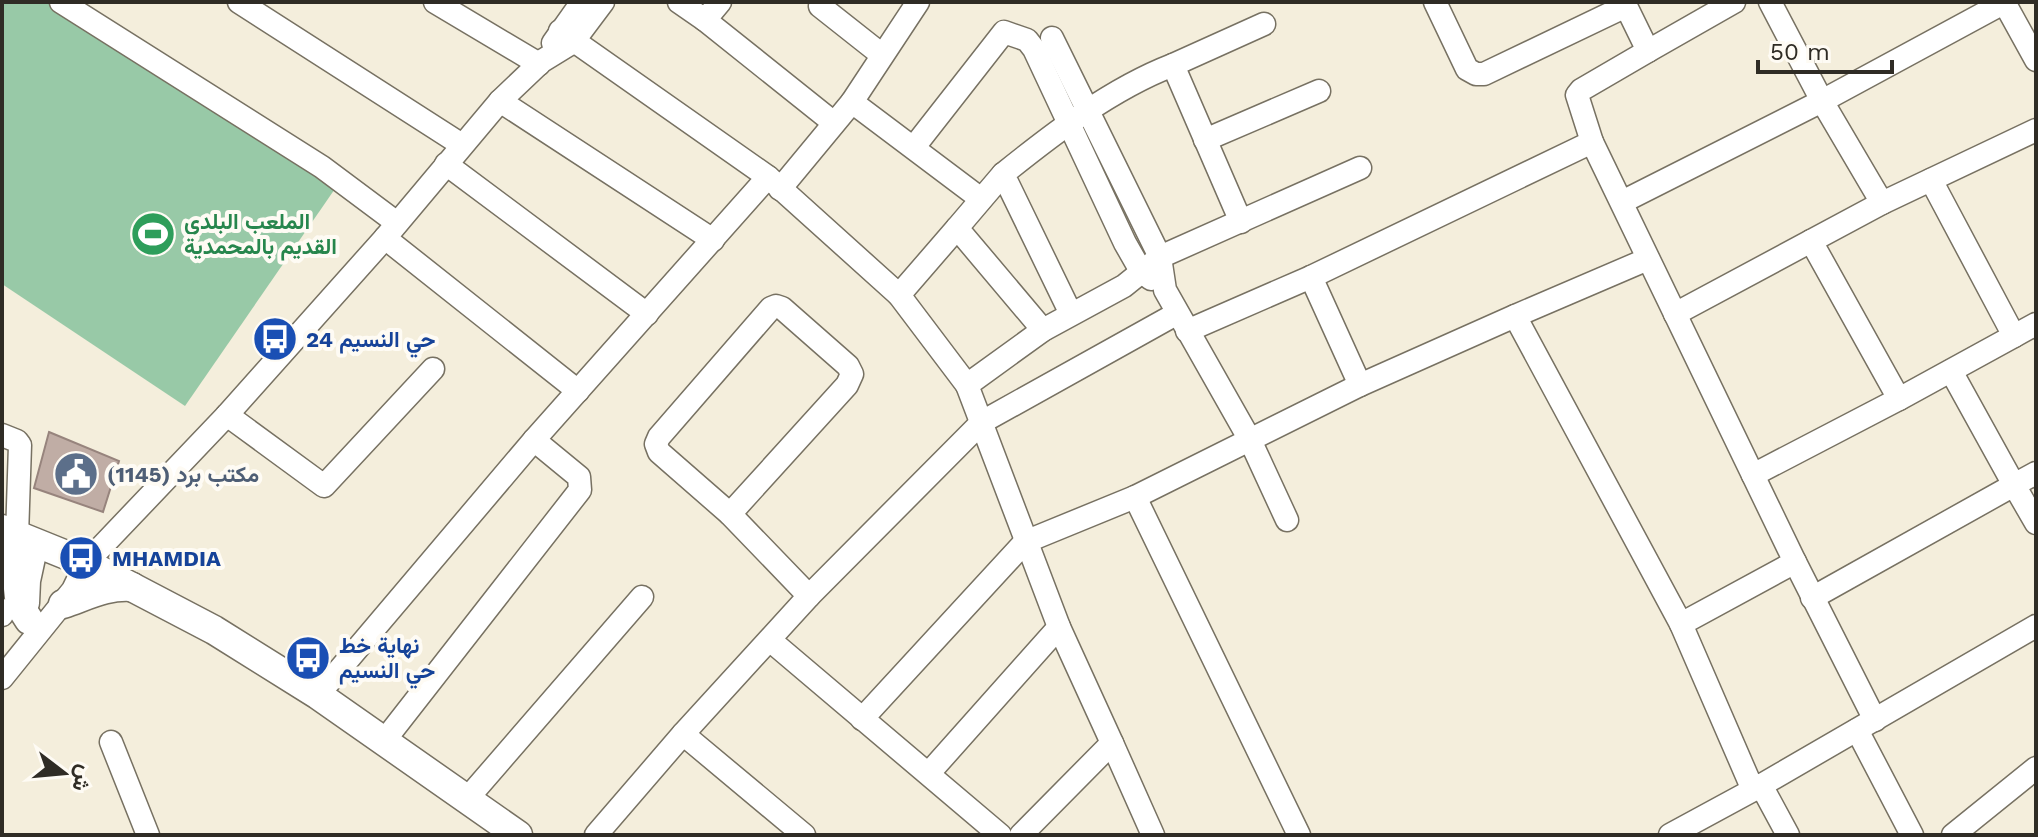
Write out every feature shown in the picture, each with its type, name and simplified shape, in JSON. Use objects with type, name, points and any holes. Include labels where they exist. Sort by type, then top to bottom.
[{"type":"main road","points":[[17,621],[20,606],[15,536],[86,563],[214,630],[318,695],[518,835]]},
{"type":"main road","points":[[63,604],[102,589],[132,587]]},
{"type":"street","points":[[61,2],[322,167],[391,231],[578,391]]},
{"type":"street","points":[[239,2],[462,145]]},
{"type":"street","points":[[435,2],[540,63]]},
{"type":"street","points":[[567,36],[582,2]]},
{"type":"street","points":[[2,678],[17,621],[63,604],[86,563],[227,415],[391,231],[500,101],[603,2]]},
{"type":"street","points":[[679,2],[834,123]]},
{"type":"street","points":[[705,20],[720,2]]},
{"type":"street","points":[[318,695],[534,440],[713,240],[834,123],[852,102],[918,2]]},
{"type":"street","points":[[1435,2],[1467,69],[1476,74],[1484,74],[1630,4],[1648,51]]},
{"type":"street","points":[[1734,2],[1577,95],[1592,142],[1812,598],[1912,835]]},
{"type":"street","points":[[1770,2],[1822,101],[1882,203]]},
{"type":"street","points":[[1622,202],[1822,101],[2004,2],[2027,24],[2036,60]]},
{"type":"street","points":[[819,3],[882,55]]},
{"type":"street","points":[[899,295],[1003,174],[1067,123],[1156,71],[1264,24]]},
{"type":"street","points":[[914,147],[1004,32],[1027,40],[1141,271],[1165,290]]},
{"type":"street","points":[[567,36],[774,183],[899,295],[967,385],[1059,627],[1153,835]]},
{"type":"street","points":[[1052,38],[1160,257],[1165,290],[1250,440],[1287,520]]},
{"type":"street","points":[[1173,65],[1241,222]]},
{"type":"street","points":[[1205,140],[1319,91]]},
{"type":"street","points":[[500,101],[713,240]]},
{"type":"street","points":[[852,102],[981,199]]},
{"type":"street","points":[[1675,314],[1882,203],[2036,130]]},
{"type":"street","points":[[596,835],[809,596],[982,422],[1182,322],[1311,277],[1592,142]]},
{"type":"street","points":[[446,164],[647,314]]},
{"type":"street","points":[[967,385],[1043,330],[1124,286],[1160,257],[1360,168]]},
{"type":"street","points":[[1003,174],[1071,314]]},
{"type":"street","points":[[1931,180],[2014,336]]},
{"type":"street","points":[[957,228],[1043,330]]},
{"type":"street","points":[[1811,241],[1899,399]]},
{"type":"street","points":[[862,719],[1025,542],[1135,497],[1360,385],[1648,259]]},
{"type":"street","points":[[1311,277],[1360,385]]},
{"type":"street","points":[[730,514],[847,385],[852,374],[848,366],[776,306],[689,402],[656,444],[659,452],[730,514],[809,596]]},
{"type":"street","points":[[1515,316],[1681,624],[1757,788],[1788,835]]},
{"type":"street","points":[[1753,475],[2036,324]]},
{"type":"street","points":[[227,415],[324,486],[433,369]]},
{"type":"street","points":[[1951,371],[2036,523]]},
{"type":"street","points":[[2,435],[20,445],[15,536]]},
{"type":"street","points":[[384,741],[580,490],[579,477],[534,440]]},
{"type":"street","points":[[1812,598],[2036,473]]},
{"type":"street","points":[[1135,497],[1299,835]]},
{"type":"street","points":[[1681,624],[1795,562]]},
{"type":"street","points":[[467,799],[642,597]]},
{"type":"street","points":[[1670,835],[1708,826],[1757,788],[2036,626]]},
{"type":"street","points":[[929,773],[1059,627]]},
{"type":"street","points":[[771,641],[1000,835]]},
{"type":"street","points":[[683,734],[804,835]]},
{"type":"street","points":[[111,742],[148,835]]},
{"type":"street","points":[[1021,835],[1112,743]]},
{"type":"street","points":[[1953,835],[2036,768]]},
{"type":"green space","name":"الملعب البلدي القديم بالمحمدية","points":[[2,2],[56,2],[339,183],[185,406],[2,284]]},
{"type":"building","name":"مكتب برد (1145)","points":[[49,432],[119,461],[103,512],[34,488]]},
{"type":"place","name":"الملعب البلدي القديم بالمحمدية","points":[[153,234]]},
{"type":"place","name":"حي النسيم 24","points":[[275,339]]},
{"type":"place","name":"مكتب برد (1145)","points":[[76,474]]},
{"type":"place","name":"MHAMDIA","points":[[81,558]]},
{"type":"place","name":"نهاية خط حي النسيم","points":[[308,658]]}]
